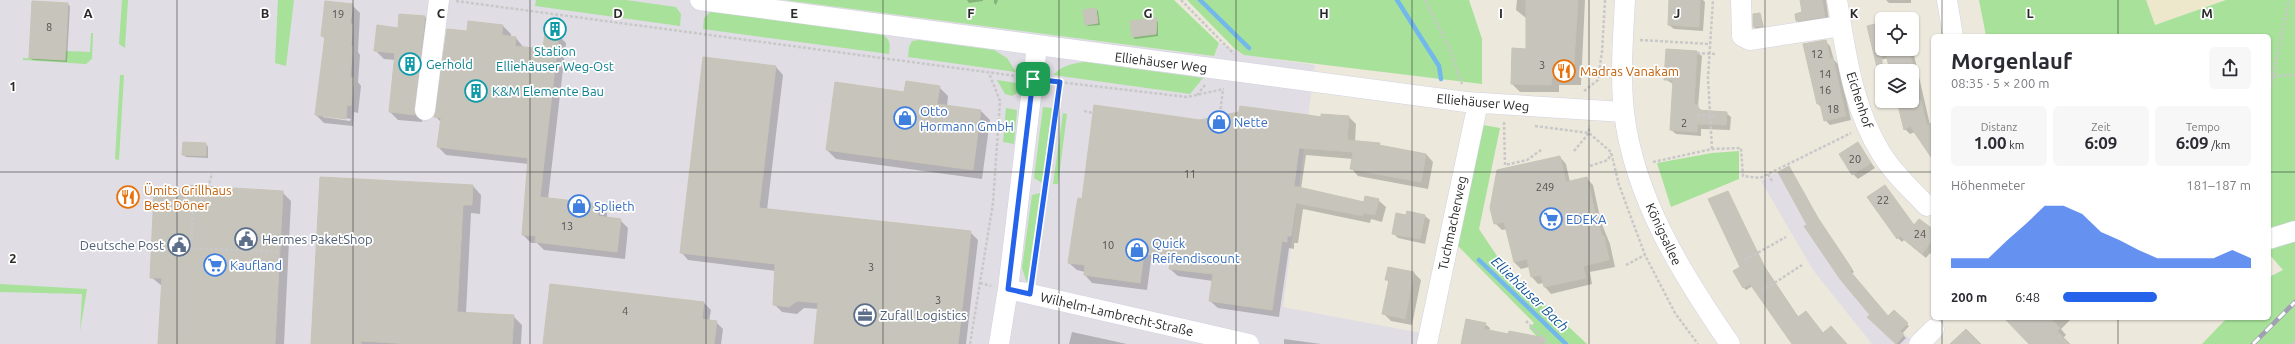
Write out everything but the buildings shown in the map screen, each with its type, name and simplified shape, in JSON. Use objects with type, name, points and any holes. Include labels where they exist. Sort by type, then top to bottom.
[{"type":"street","points":[[425,110],[439,0]]},
{"type":"street","name":"Elliehäuser Weg","points":[[700,0],[1037,46],[1478,103],[1624,112]]},
{"type":"street","name":"Königsallee","points":[[1625,0],[1622,52],[1624,112],[1630,148],[1645,195],[1674,259],[1730,344]]},
{"type":"street","points":[[1741,0],[1740,30],[1742,36],[1750,40],[1841,26]]},
{"type":"street","name":"Eichenhof","points":[[1837,0],[1850,74],[1866,126],[1892,169],[1927,206]]},
{"type":"street","points":[[1946,0],[1953,34]]},
{"type":"street","points":[[999,344],[1008,289],[1037,46]]},
{"type":"street","name":"Tuchmacherweg","points":[[1427,344],[1478,103]]},
{"type":"street","points":[[2271,238],[2295,231]]},
{"type":"street","name":"Wilhelm-Lambrecht-Straße","points":[[1008,289],[1249,344]]},
{"type":"street","points":[[1919,344],[1934,329]]},
{"type":"path","points":[[451,0],[1033,79],[1187,97],[1196,96]]},
{"type":"path","points":[[1181,0],[1236,56]]},
{"type":"path","points":[[1425,0],[1449,46],[1463,88]]},
{"type":"path","points":[[1591,88],[1598,80],[1605,0]]},
{"type":"path","points":[[1712,149],[1708,78],[1713,0]]},
{"type":"path","points":[[2271,87],[2289,0]]},
{"type":"path","points":[[1635,40],[1710,44]]},
{"type":"path","points":[[1697,53],[1716,54]]},
{"type":"path","points":[[970,344],[993,202],[1000,108],[1000,100],[989,73]]},
{"type":"path","points":[[2274,76],[2295,75]]},
{"type":"path","points":[[1030,294],[1060,82]]},
{"type":"path","points":[[1220,114],[1223,89]]},
{"type":"path","points":[[1084,111],[1093,114]]},
{"type":"path","points":[[1698,115],[1717,116]]},
{"type":"path","points":[[1504,122],[1505,165],[1527,160],[1541,150]]},
{"type":"path","points":[[1650,162],[1712,149],[1742,148],[1743,176],[1760,178],[1866,126]]},
{"type":"path","points":[[1574,151],[1589,133],[1611,152],[1619,185],[1645,256],[1675,313],[1698,344]]},
{"type":"path","points":[[1590,166],[1608,160],[1611,152]]},
{"type":"path","points":[[212,173],[208,190],[193,212],[191,248],[280,252]]},
{"type":"path","points":[[1768,174],[1772,181]]},
{"type":"path","points":[[180,189],[193,212]]},
{"type":"path","points":[[1745,260],[1786,237]]},
{"type":"path","points":[[1626,266],[1645,256]]},
{"type":"path","points":[[1762,291],[1802,265]]},
{"type":"path","points":[[1526,321],[1549,344]]},
{"type":"shaded area","points":[[0,0],[784,0],[1214,56],[1219,43],[1245,55],[1315,65],[1283,307],[1421,333],[1419,344],[0,344]]},
{"type":"shaded area","points":[[2146,0],[2226,0],[2154,25]]},
{"type":"shaded area","points":[[1789,166],[1818,218],[1852,269],[1850,271],[1877,309],[1911,340],[1906,344],[1872,344],[1813,270],[1761,181]]},
{"type":"green space","points":[[122,0],[128,0],[125,48],[119,44]]},
{"type":"green space","points":[[278,0],[294,0],[286,66],[275,63]]},
{"type":"green space","points":[[536,0],[626,0],[676,7],[681,14],[680,26],[535,6]]},
{"type":"green space","points":[[784,0],[1174,0],[1219,43],[1214,56]]},
{"type":"green space","points":[[1187,0],[1469,0],[1482,39],[1482,84],[1244,55],[1235,49]]},
{"type":"green space","points":[[1979,0],[2146,0],[2155,25],[2226,0],[2295,0],[2295,344],[2202,344],[2225,320],[2271,320],[2271,276],[2283,270],[2271,256],[2271,34],[1986,34]]},
{"type":"green space","points":[[711,11],[883,35],[889,43],[889,54],[703,29],[704,18]]},
{"type":"green space","points":[[91,33],[93,33],[92,59],[86,64],[23,60],[23,58],[65,60],[65,51],[90,52]]},
{"type":"green space","points":[[919,40],[994,50],[1007,58],[1016,72],[908,57],[909,47],[912,41]]},
{"type":"green space","points":[[1085,62],[1203,78],[1190,94],[1053,75],[1060,69],[1076,63]]},
{"type":"green space","points":[[120,75],[124,75],[119,160],[115,159]]},
{"type":"green space","points":[[997,80],[1017,83],[1017,93],[1012,96],[1005,94]]},
{"type":"green space","points":[[1043,107],[1052,108],[1042,183],[1034,178]]},
{"type":"green space","points":[[1006,108],[1017,110],[1014,144],[1003,142]]},
{"type":"green space","points":[[1063,113],[1067,114],[1058,184],[1053,184]]},
{"type":"green space","points":[[1483,125],[1500,128],[1479,229],[1503,265],[1587,344],[1544,344],[1529,328],[1534,323],[1457,245]]},
{"type":"green space","points":[[1739,151],[1739,179],[1671,207],[1657,163],[1712,153]]},
{"type":"green space","points":[[1040,193],[1027,283],[1022,268],[1032,195]]},
{"type":"green space","points":[[0,284],[87,289],[80,331],[82,294],[0,292]]},
{"type":"waterway","points":[[1200,0],[1249,48]]},
{"type":"waterway","name":"Elliehäuser Bach","points":[[1397,0],[1439,66],[1441,79]]},
{"type":"waterway","name":"Elliehäuser Bach","points":[[1479,260],[1566,344]]},
{"type":"railway","points":[[2253,344],[2295,302]]},
{"type":"place","name":"Station Elliehäuser Weg-Ost","points":[[555,29]]},
{"type":"place","name":"Gerhold","points":[[410,64]]},
{"type":"place","name":"Madras Vanakam","points":[[1564,71]]},
{"type":"place","name":"K&M Elemente Bau","points":[[476,91]]},
{"type":"place","name":"Otto Hormann GmbH","points":[[905,118]]},
{"type":"place","name":"Nette","points":[[1219,122]]},
{"type":"place","name":"Ümits Grillhaus Best Döner","points":[[128,197]]},
{"type":"place","name":"Splieth","points":[[579,206]]},
{"type":"place","name":"EDEKA","points":[[1551,219]]},
{"type":"place","name":"Hermes PaketShop","points":[[246,239]]},
{"type":"place","name":"Deutsche Post","points":[[179,245]]},
{"type":"place","name":"Quick Reifendiscount","points":[[1137,250]]},
{"type":"place","name":"Kaufland","points":[[215,265]]},
{"type":"place","name":"Zufall Logistics","points":[[865,315]]},
{"type":"route","points":[[1033,79],[1060,82],[1030,294],[1008,289],[1033,79]]}]
